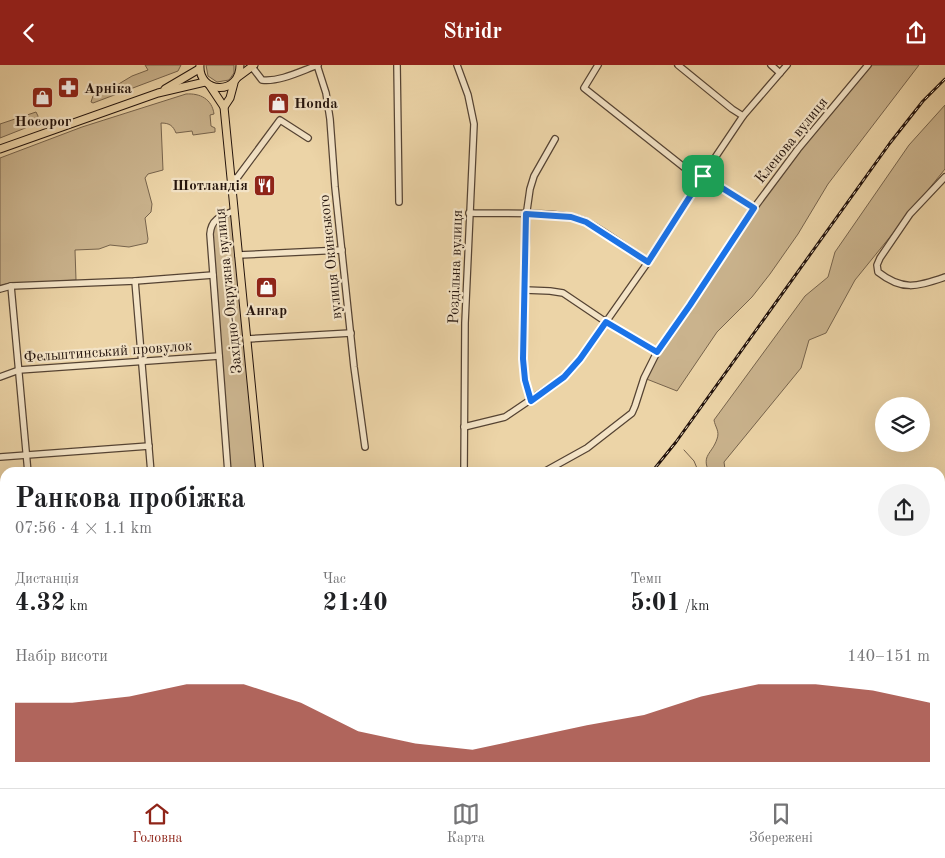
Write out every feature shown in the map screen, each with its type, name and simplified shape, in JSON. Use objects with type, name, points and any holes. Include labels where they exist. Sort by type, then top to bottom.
[{"type":"main road","name":"Західно-Окружна вулиця","points":[[224,107],[230,98],[240,65]]},
{"type":"main road","points":[[0,149],[158,93],[208,84],[223,88],[253,66]]},
{"type":"main road","name":"Західно-Окружна вулиця","points":[[200,67],[208,84],[224,107],[259,467]]},
{"type":"main road","points":[[158,93],[200,67]]},
{"type":"street","points":[[253,66],[262,79],[268,80],[288,76],[317,65]]},
{"type":"street","name":"вулиця Окинського","points":[[317,65],[326,93],[330,119],[342,250],[365,447]]},
{"type":"street","points":[[397,65],[400,202]]},
{"type":"street","name":"Роздільна вулиця","points":[[457,65],[468,95],[474,124],[464,323],[464,467]]},
{"type":"street","points":[[678,65],[735,111],[744,116]]},
{"type":"street","points":[[771,65],[780,73]]},
{"type":"street","points":[[464,427],[506,417],[564,377],[580,359],[648,262],[744,116],[787,65]]},
{"type":"street","name":"Кленова вулиця","points":[[553,467],[587,448],[632,413],[644,378],[657,352],[754,208],[798,149],[868,65]]},
{"type":"street","points":[[596,66],[584,88],[702,178],[754,208]]},
{"type":"street","points":[[231,178],[237,178],[280,121],[308,138]]},
{"type":"street","points":[[531,401],[525,380],[523,359],[526,214],[534,176],[555,139]]},
{"type":"street","points":[[945,177],[910,214],[877,265],[878,272],[895,284],[910,286],[945,277]]},
{"type":"street","points":[[228,467],[210,228],[219,217],[234,211]]},
{"type":"street","points":[[469,213],[571,217],[586,222],[648,262]]},
{"type":"street","points":[[238,255],[342,250]]},
{"type":"street","points":[[0,289],[11,286],[135,281],[213,275]]},
{"type":"street","points":[[135,281],[151,467]]},
{"type":"street","points":[[11,286],[27,467]]},
{"type":"street","points":[[525,290],[563,293],[606,322],[657,352]]},
{"type":"street","points":[[247,339],[351,333]]},
{"type":"street","name":"Фельштинський провулок","points":[[0,377],[19,370],[219,356]]},
{"type":"street","points":[[0,457],[149,446]]},
{"type":"shaded area","points":[[145,65],[181,65],[178,71],[93,103],[91,102],[93,96],[99,91],[112,88],[132,76],[148,70]]},
{"type":"shaded area","points":[[206,65],[234,65],[234,73],[229,80],[217,82],[208,76]]},
{"type":"shaded area","points":[[868,65],[919,65],[828,184],[798,234],[770,274],[752,297],[717,332],[677,391],[644,378],[657,352],[754,208]]},
{"type":"shaded area","points":[[186,94],[200,96],[211,104],[214,114],[210,115],[211,126],[215,128],[215,132],[193,135],[192,131],[176,133],[171,125],[161,123],[163,170],[148,174],[145,178],[152,204],[151,212],[145,218],[147,243],[129,247],[110,245],[99,249],[75,250],[76,280],[6,284],[0,286],[0,158],[82,127]]},
{"type":"shaded area","points":[[945,105],[945,169],[855,280],[826,333],[809,340],[801,368],[724,462],[725,467],[707,467],[706,462],[708,455],[718,436],[714,420],[805,296],[828,277],[835,252],[909,145]]},
{"type":"shaded area","points":[[36,112],[38,123],[0,138],[0,124]]},
{"type":"shaded area","points":[[232,214],[257,467],[231,467],[212,234],[215,226],[224,217]]},
{"type":"waterway","points":[[684,450],[694,461],[696,467]]},
{"type":"railway","points":[[656,467],[676,442],[890,143],[923,101],[945,79]]},
{"type":"place","name":"Арніка","points":[[68,88]]},
{"type":"place","name":"Носорог","points":[[43,98]]},
{"type":"place","name":"Honda","points":[[278,103]]},
{"type":"place","name":"Шотландія","points":[[264,185]]},
{"type":"place","name":"Ангар","points":[[266,287]]},
{"type":"route","points":[[703,176],[754,208],[657,352],[606,322],[580,359],[564,377],[531,401],[525,380],[523,359],[526,214],[571,217],[586,222],[648,262],[703,176]]}]
